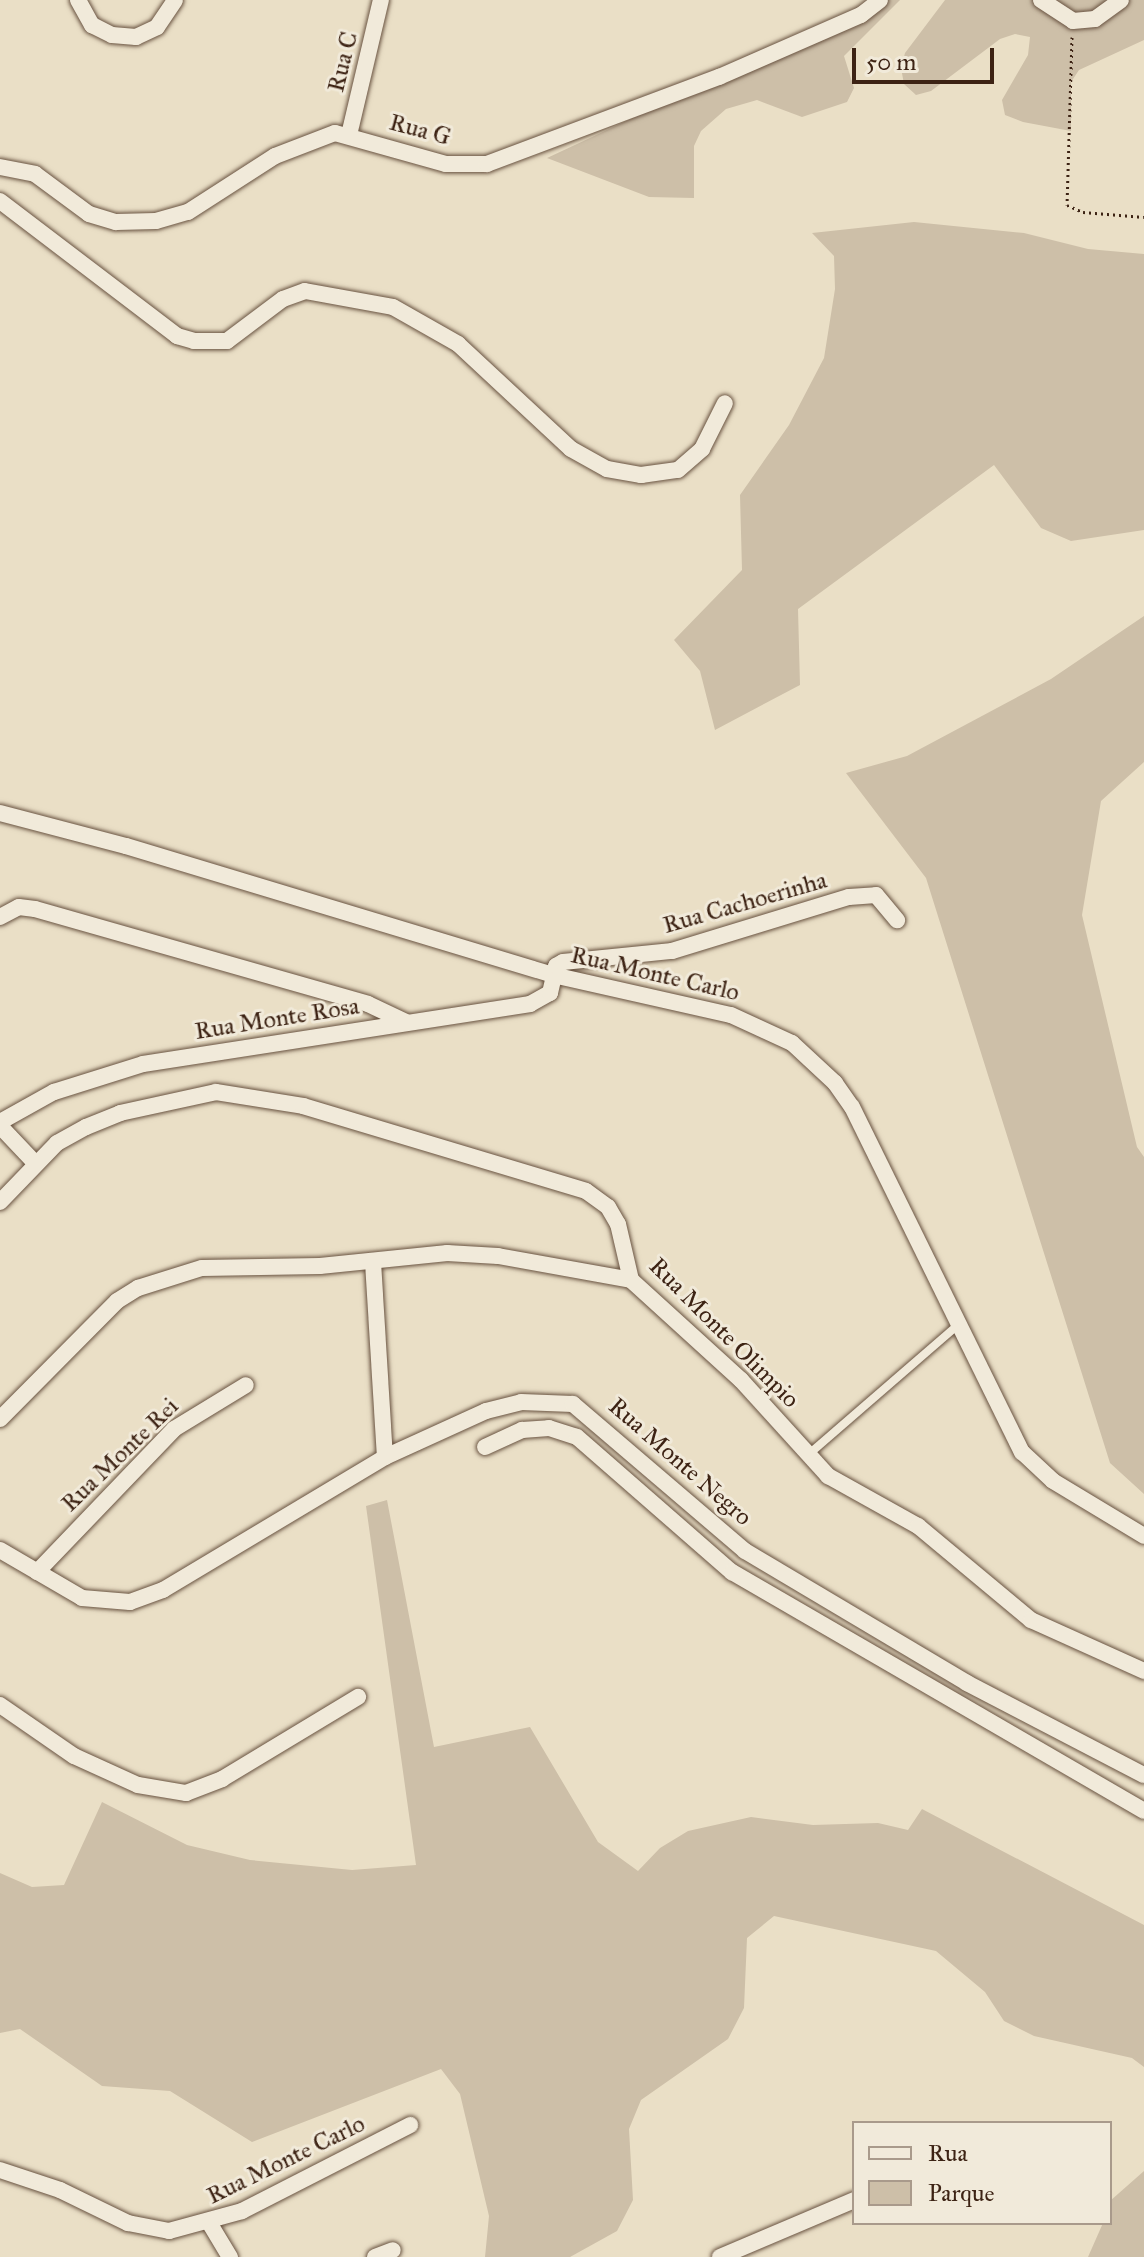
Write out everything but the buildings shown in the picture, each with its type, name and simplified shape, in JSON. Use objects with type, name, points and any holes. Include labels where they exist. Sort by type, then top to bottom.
[{"type":"street","points":[[78,0],[92,25],[112,35],[136,37],[157,27],[175,0]]},
{"type":"street","name":"Rua C","points":[[349,135],[381,0]]},
{"type":"street","name":"Rua G","points":[[0,167],[50,181],[89,214],[104,220],[156,221],[204,205],[289,149],[317,137],[349,135],[446,164],[487,164],[520,156],[760,60],[861,15],[880,0]]},
{"type":"street","points":[[1041,0],[1073,21],[1095,19],[1121,0]]},
{"type":"street","points":[[0,201],[177,336],[194,341],[227,341],[283,299],[305,291],[393,307],[458,344],[571,449],[607,469],[641,475],[678,470],[702,449],[725,403]]},
{"type":"street","name":"Rua Monte Carlo","points":[[0,813],[52,824],[553,975],[731,1015],[792,1043],[812,1059],[852,1107],[960,1324],[1010,1433],[1029,1461],[1053,1481],[1144,1536]]},
{"type":"street","name":"Rua Cachoerinha","points":[[553,975],[563,962],[672,951],[865,894],[876,895],[897,920]]},
{"type":"street","points":[[0,917],[19,907],[35,909],[368,1004],[408,1023]]},
{"type":"street","name":"Rua Monte Rosa","points":[[0,1124],[54,1092],[143,1064],[539,1002],[550,993],[553,975]]},
{"type":"street","name":"Rua Monte Olimpio","points":[[0,1202],[57,1143],[120,1113],[183,1096],[253,1095],[586,1191],[608,1207],[618,1224],[631,1280],[714,1353],[842,1487],[918,1526],[1031,1620],[1144,1671]]},
{"type":"street","points":[[0,1124],[35,1163]]},
{"type":"street","points":[[0,1419],[117,1301],[138,1288],[202,1268],[373,1262],[475,1254],[631,1280]]},
{"type":"street","points":[[373,1262],[385,1457]]},
{"type":"street","name":"Rua Monte Rei","points":[[37,1572],[174,1429],[246,1385]]},
{"type":"street","name":"Rua Monte Negro","points":[[0,1550],[82,1598],[130,1602],[163,1590],[385,1457],[486,1411],[521,1402],[573,1404],[745,1551],[967,1683],[1144,1775]]},
{"type":"street","points":[[485,1447],[522,1430],[549,1428],[577,1437],[732,1572],[1144,1811]]},
{"type":"street","points":[[0,1705],[74,1756],[138,1785],[186,1793],[222,1779],[358,1697]]},
{"type":"street","name":"Rua Monte Carlo","points":[[0,2170],[60,2190],[149,2231],[210,2224],[410,2125]]},
{"type":"street","points":[[720,2257],[852,2201]]},
{"type":"street","points":[[210,2224],[230,2257]]},
{"type":"street","points":[[375,2257],[393,2250]]},
{"type":"lane","points":[[809,1454],[960,1324]]},
{"type":"path","points":[[1073,21],[1067,205],[1083,212],[1144,217]]},
{"type":"green space","points":[[886,0],[900,0],[844,56],[854,88],[847,102],[802,117],[757,100],[726,109],[701,131],[694,146],[694,198],[649,197],[547,158]]},
{"type":"green space","points":[[945,0],[1144,0],[1144,40],[1079,70],[1071,82],[1071,131],[1023,122],[1005,115],[1002,100],[1028,55],[1030,37],[1015,34],[1000,39],[931,91],[916,95],[904,84],[901,68],[905,53]]},
{"type":"green space","points":[[914,222],[1024,233],[1088,249],[1144,254],[1144,530],[1071,541],[1041,528],[994,465],[798,609],[800,685],[715,730],[700,671],[674,640],[742,570],[740,495],[789,425],[824,358],[835,289],[834,256],[812,233]]},
{"type":"green space","points":[[1144,616],[1144,762],[1101,801],[1082,915],[1137,1147],[1144,1157],[1144,1494],[1110,1463],[926,878],[846,773],[907,756],[1051,679]]},
{"type":"green space","points":[[387,1500],[434,1747],[530,1727],[598,1842],[638,1871],[660,1848],[688,1831],[751,1817],[813,1825],[878,1823],[908,1830],[922,1809],[1144,1925],[1144,2067],[1132,2058],[1034,2036],[1004,2021],[985,1992],[936,1951],[774,1916],[747,1938],[744,2008],[728,2039],[641,2100],[629,2129],[633,2200],[617,2231],[570,2257],[485,2257],[489,2216],[460,2094],[441,2069],[252,2142],[170,2091],[102,2086],[20,2029],[0,2033],[0,1873],[32,1887],[64,1885],[102,1802],[187,1845],[250,1860],[352,1870],[416,1865],[366,1506]]},
{"type":"green space","points":[[1144,2171],[1144,2257],[1088,2257],[1102,2225],[1112,2225],[1112,2199]]}]
